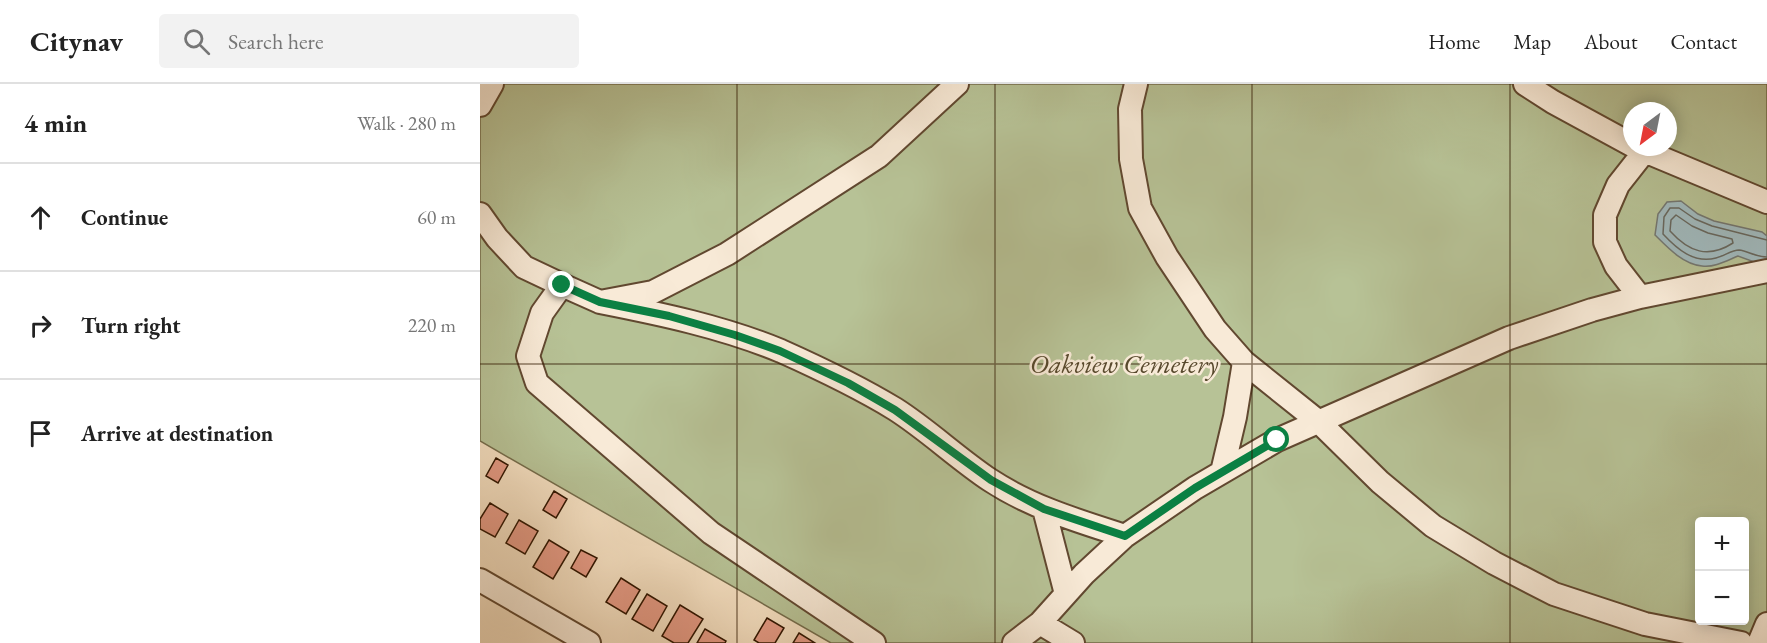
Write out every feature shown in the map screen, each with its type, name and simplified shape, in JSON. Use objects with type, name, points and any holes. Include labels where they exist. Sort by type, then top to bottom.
[{"type":"street","points":[[480,105],[492,84]]},
{"type":"street","points":[[600,302],[653,292],[727,254],[879,156],[957,84]]},
{"type":"street","points":[[1136,84],[1130,109],[1131,159],[1140,208],[1167,256],[1215,329],[1244,362],[1319,422],[1380,482],[1433,526],[1494,563],[1554,594],[1645,624],[1741,643]]},
{"type":"street","points":[[1525,84],[1623,140]]},
{"type":"street","points":[[1633,156],[1617,185],[1605,215],[1605,242],[1617,266],[1640,297]]},
{"type":"street","points":[[1656,156],[1767,202]]},
{"type":"street","points":[[480,214],[497,238],[524,267],[600,302],[669,316],[780,351],[848,383],[895,410],[991,480],[1044,509],[1125,536]]},
{"type":"street","points":[[1014,643],[1040,623],[1084,574],[1125,536],[1195,488],[1277,440],[1509,338],[1592,310],[1640,297],[1767,271]]},
{"type":"street","points":[[562,285],[542,313],[528,356],[537,383],[711,533],[874,643]]},
{"type":"street","points":[[1222,472],[1244,362]]},
{"type":"street","points":[[1044,509],[1065,594]]},
{"type":"street","points":[[480,580],[557,635],[589,643]]},
{"type":"street","points":[[1040,623],[1073,643]]},
{"type":"street","points":[[1759,643],[1767,624]]},
{"type":"green space","name":"Oakview Cemetery","points":[[480,84],[1767,84],[1767,643],[831,643],[480,441]]},
{"type":"water","points":[[1681,201],[1698,214],[1714,221],[1762,232],[1767,236],[1767,263],[1757,263],[1738,256],[1716,265],[1702,266],[1695,265],[1676,255],[1655,235],[1658,214],[1667,202]]},
{"type":"building","points":[[496,458],[508,465],[498,483],[486,476]]},
{"type":"building","points":[[554,491],[567,499],[556,518],[543,510]]},
{"type":"building","points":[[490,503],[508,514],[495,537],[480,529],[480,519]]},
{"type":"building","points":[[519,520],[538,531],[525,554],[506,543]]},
{"type":"building","points":[[549,540],[569,552],[553,579],[533,567]]},
{"type":"building","points":[[581,550],[597,558],[586,577],[571,568]]},
{"type":"building","points":[[621,578],[640,590],[626,614],[606,602]]},
{"type":"building","points":[[647,594],[667,606],[653,631],[632,619]]},
{"type":"building","points":[[680,605],[703,619],[688,643],[674,643],[662,636]]},
{"type":"building","points":[[767,618],[784,628],[775,643],[759,643],[754,640]]},
{"type":"building","points":[[705,629],[726,641],[725,643],[697,643]]},
{"type":"building","points":[[799,633],[815,643],[793,643]]},
{"type":"route","points":[[562,285],[600,302],[669,316],[780,351],[848,383],[895,410],[991,480],[1044,509],[1125,536],[1195,488],[1277,440]]}]
